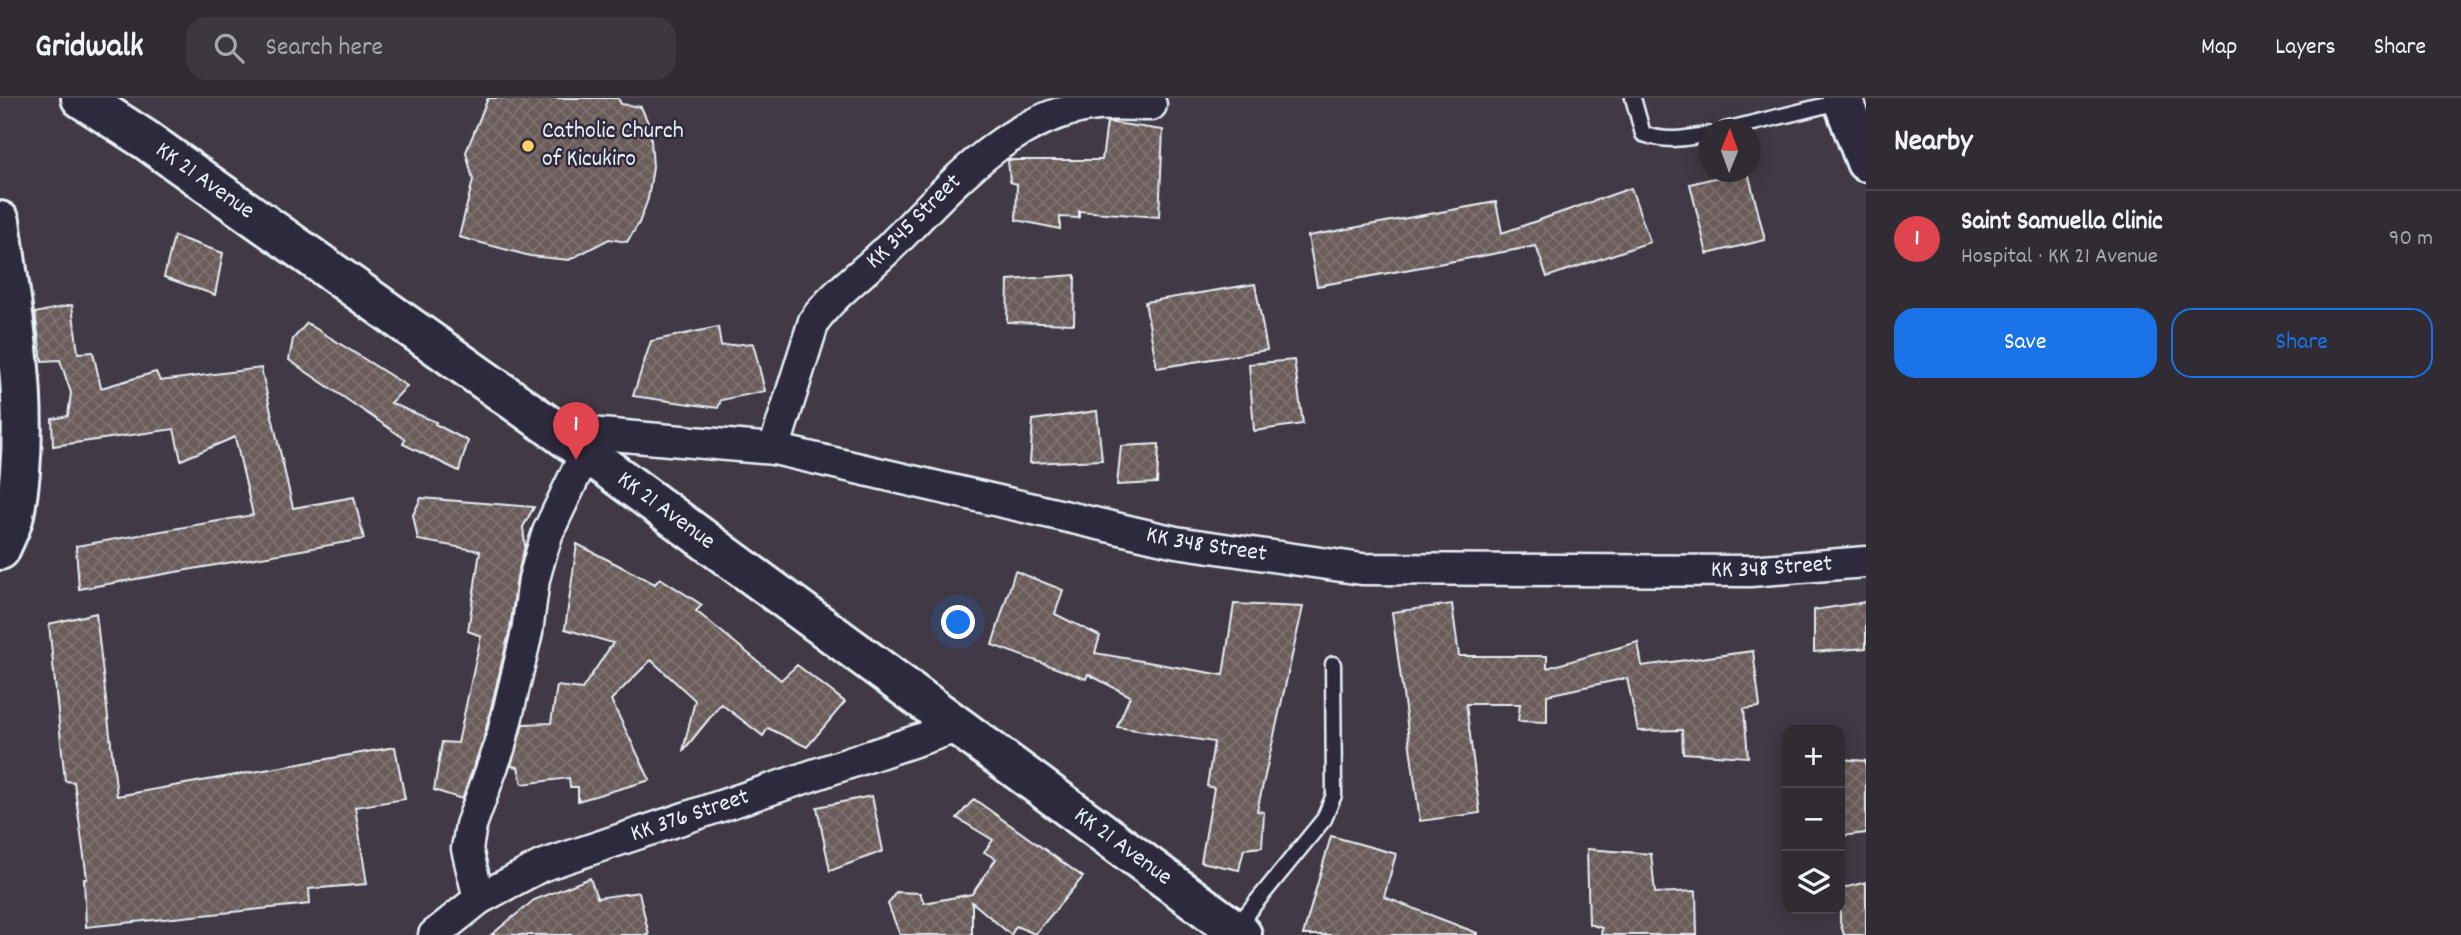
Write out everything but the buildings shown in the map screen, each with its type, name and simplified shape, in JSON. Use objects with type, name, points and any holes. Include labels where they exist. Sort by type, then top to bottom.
[{"type":"main road","name":"KK 21 Avenue","points":[[81,98],[146,140],[586,452],[1238,932]]},
{"type":"main road","points":[[1842,99],[1866,162]]},
{"type":"main road","points":[[0,220],[21,384],[22,448],[14,517],[0,550]]},
{"type":"street","name":"KK 345 Street","points":[[774,449],[814,321],[825,306],[872,265],[965,172],[1016,133],[1059,113],[1096,106],[1151,105]]},
{"type":"street","name":"KK 348 Street","points":[[555,430],[774,449],[1176,542],[1362,569],[1750,571],[1866,562]]},
{"type":"street","points":[[479,899],[467,849],[471,825],[500,746],[527,632],[534,579],[541,554],[548,532],[586,452]]},
{"type":"street","name":"KK 376 Street","points":[[433,935],[479,899],[541,866],[960,726]]},
{"type":"lane","points":[[1633,98],[1643,134],[1659,140],[1683,140],[1698,137]]},
{"type":"lane","points":[[1761,120],[1842,99]]},
{"type":"lane","points":[[1238,932],[1324,819],[1334,795],[1333,664]]},
{"type":"place","name":"Catholic Church of Kicukiro","points":[[528,146]]},
{"type":"place","name":"Saint Samuella Clinic","points":[[576,460]]}]
